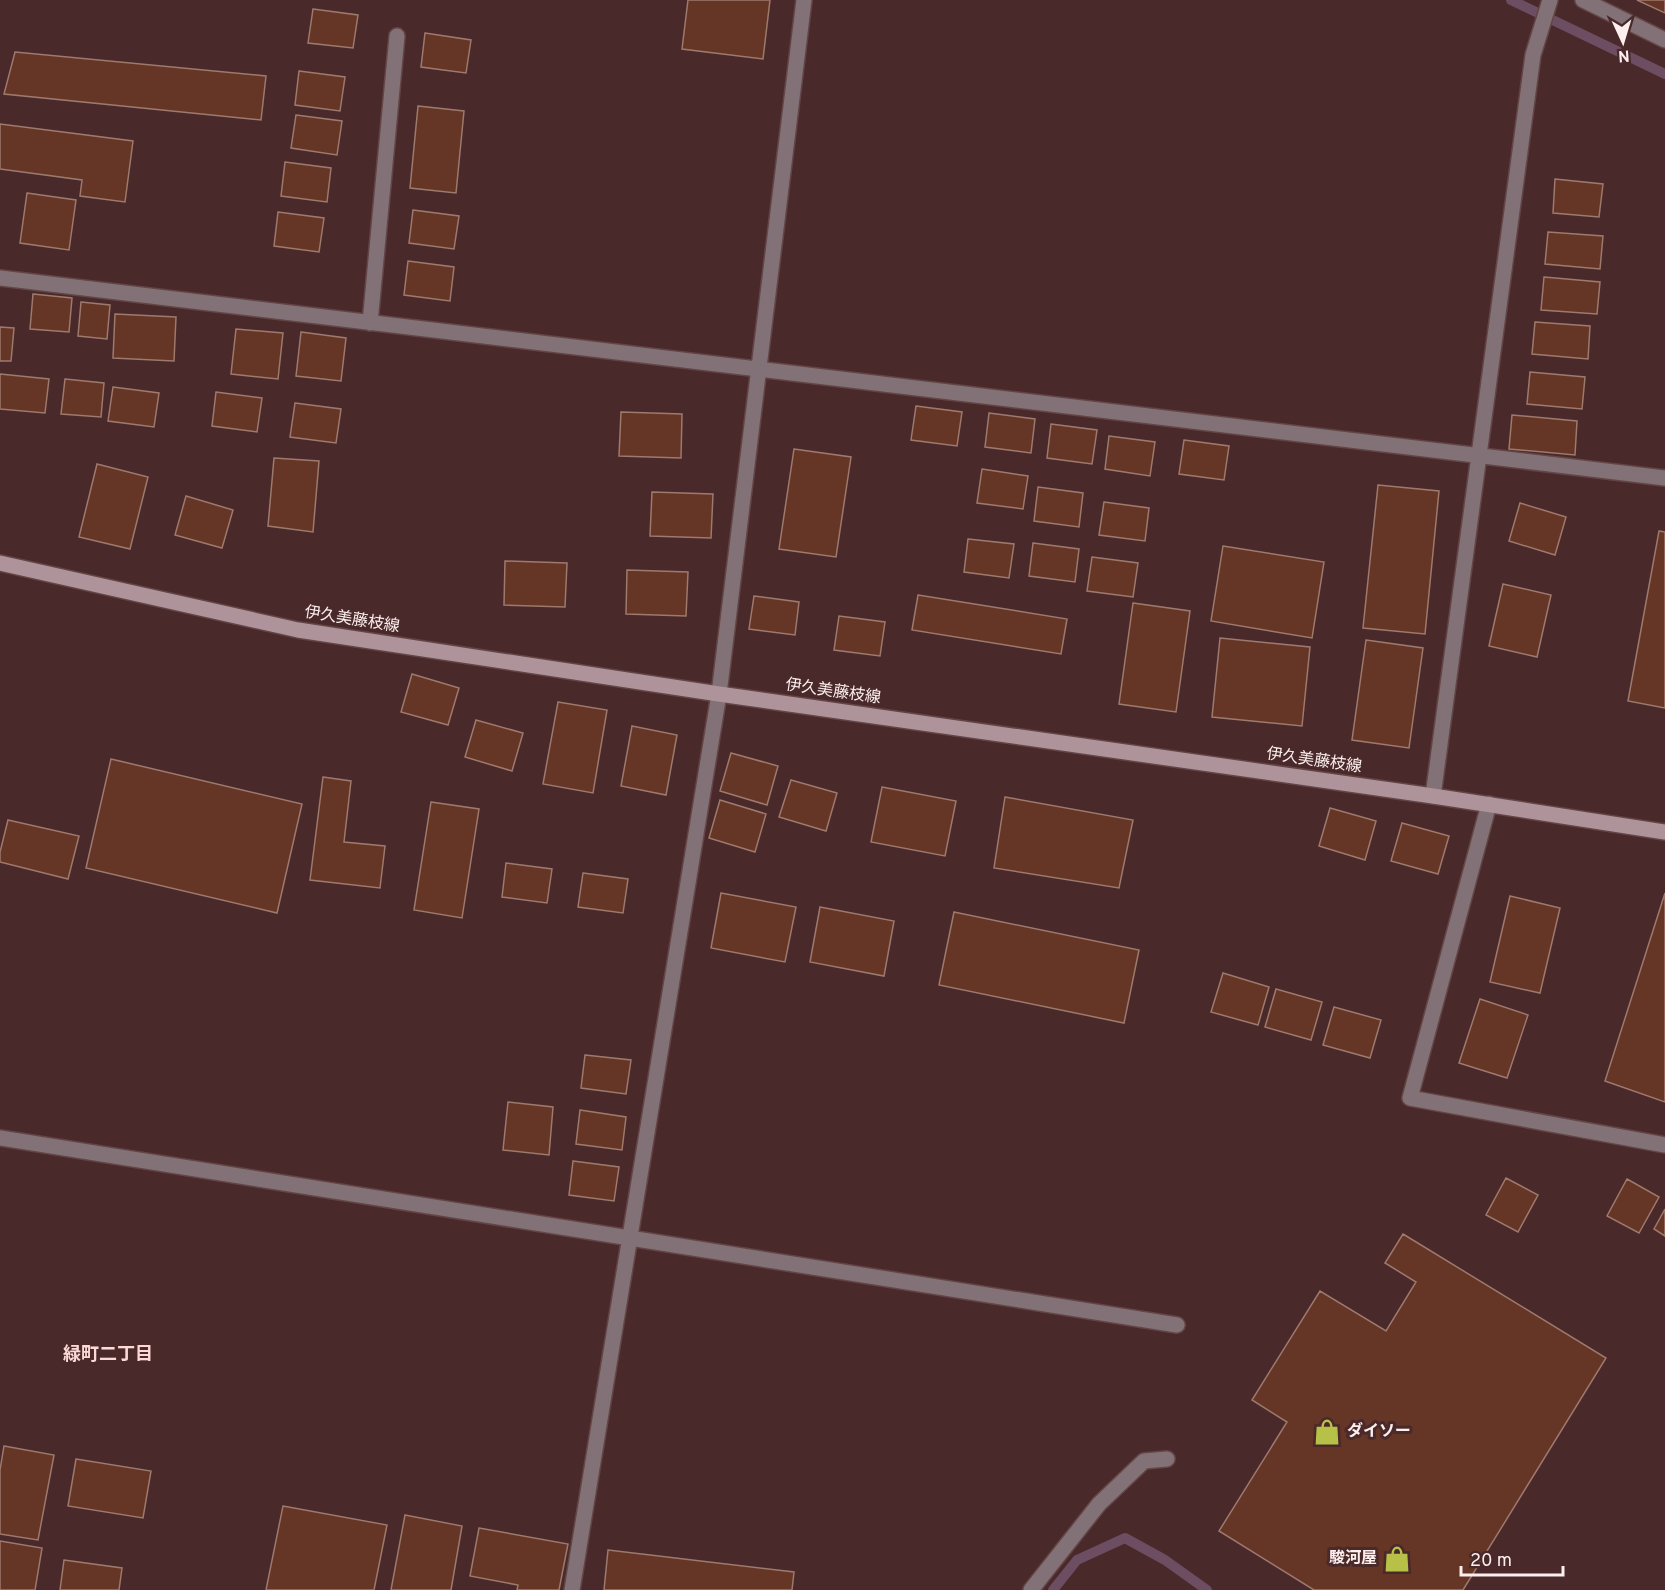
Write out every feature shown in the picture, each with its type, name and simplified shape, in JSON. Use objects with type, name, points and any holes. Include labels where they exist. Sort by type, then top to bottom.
[{"type":"main road","name":"伊久美藤枝線","points":[[0,562],[298,630],[719,694],[1489,804],[1665,832]]},
{"type":"street","points":[[572,1590],[719,694],[804,0]]},
{"type":"street","points":[[1432,796],[1533,56],[1550,0]]},
{"type":"street","points":[[1583,0],[1665,40]]},
{"type":"street","points":[[370,323],[397,36]]},
{"type":"street","points":[[0,278],[1665,478]]},
{"type":"street","points":[[1489,804],[1410,1098],[1665,1145]]},
{"type":"street","points":[[0,1138],[1177,1325]]},
{"type":"street","points":[[1031,1590],[1106,1497],[1144,1461],[1167,1459]]},
{"type":"building","points":[[688,0],[770,0],[763,59],[682,49]]},
{"type":"building","points":[[1637,0],[1665,0],[1665,13]]},
{"type":"building","points":[[313,9],[358,15],[353,48],[308,43]]},
{"type":"building","points":[[425,33],[471,40],[466,73],[421,67]]},
{"type":"building","points":[[15,52],[266,76],[261,120],[4,94]]},
{"type":"building","points":[[299,71],[345,77],[340,111],[295,105]]},
{"type":"building","points":[[418,106],[464,111],[456,193],[410,188]]},
{"type":"building","points":[[296,115],[342,121],[337,155],[291,148]]},
{"type":"building","points":[[0,124],[133,141],[125,202],[80,196],[82,180],[0,169]]},
{"type":"building","points":[[285,162],[331,168],[327,202],[281,196]]},
{"type":"building","points":[[1555,179],[1603,184],[1599,217],[1553,213]]},
{"type":"building","points":[[27,193],[76,200],[69,250],[20,243]]},
{"type":"building","points":[[413,210],[459,216],[454,249],[409,243]]},
{"type":"building","points":[[278,212],[324,218],[319,252],[274,246]]},
{"type":"building","points":[[1548,232],[1603,236],[1600,269],[1545,264]]},
{"type":"building","points":[[408,261],[454,267],[450,301],[404,295]]},
{"type":"building","points":[[1544,277],[1600,282],[1597,314],[1541,310]]},
{"type":"building","points":[[33,294],[72,298],[69,332],[30,329]]},
{"type":"building","points":[[81,302],[110,305],[107,339],[78,336]]},
{"type":"building","points":[[115,314],[176,317],[174,361],[113,358]]},
{"type":"building","points":[[1535,322],[1590,326],[1588,359],[1532,354]]},
{"type":"building","points":[[0,327],[14,328],[11,361],[0,361]]},
{"type":"building","points":[[236,329],[283,333],[278,379],[231,374]]},
{"type":"building","points":[[301,332],[346,338],[341,381],[296,376]]},
{"type":"building","points":[[1530,372],[1585,377],[1582,409],[1527,404]]},
{"type":"building","points":[[0,374],[49,379],[45,413],[0,409]]},
{"type":"building","points":[[65,379],[104,383],[101,417],[61,414]]},
{"type":"building","points":[[113,387],[159,393],[154,427],[108,421]]},
{"type":"building","points":[[216,392],[262,398],[257,432],[212,426]]},
{"type":"building","points":[[295,403],[341,409],[336,443],[290,437]]},
{"type":"building","points":[[916,406],[962,412],[957,446],[911,440]]},
{"type":"building","points":[[621,412],[682,414],[681,458],[619,456]]},
{"type":"building","points":[[989,413],[1035,419],[1031,453],[985,447]]},
{"type":"building","points":[[1512,415],[1577,421],[1575,455],[1509,449]]},
{"type":"building","points":[[1051,424],[1097,430],[1092,464],[1047,458]]},
{"type":"building","points":[[1109,436],[1155,442],[1150,476],[1105,469]]},
{"type":"building","points":[[1184,440],[1229,446],[1224,480],[1179,474]]},
{"type":"building","points":[[794,449],[851,457],[836,557],[779,549]]},
{"type":"building","points":[[274,458],[319,461],[313,532],[268,526]]},
{"type":"building","points":[[97,464],[148,477],[130,549],[79,537]]},
{"type":"building","points":[[982,469],[1028,476],[1023,509],[977,503]]},
{"type":"building","points":[[1378,485],[1439,491],[1425,634],[1363,628]]},
{"type":"building","points":[[1038,487],[1083,493],[1079,527],[1034,521]]},
{"type":"building","points":[[652,492],[713,494],[711,538],[650,536]]},
{"type":"building","points":[[186,496],[233,510],[222,548],[175,535]]},
{"type":"building","points":[[1104,502],[1149,508],[1145,541],[1099,535]]},
{"type":"building","points":[[1520,503],[1566,517],[1555,555],[1509,541]]},
{"type":"building","points":[[1659,531],[1665,532],[1665,708],[1628,701]]},
{"type":"building","points":[[968,539],[1014,544],[1009,578],[964,572]]},
{"type":"building","points":[[1033,543],[1079,549],[1075,582],[1029,576]]},
{"type":"building","points":[[1223,546],[1324,562],[1312,638],[1211,621]]},
{"type":"building","points":[[1092,557],[1138,563],[1133,597],[1087,591]]},
{"type":"building","points":[[505,561],[567,563],[565,607],[504,605]]},
{"type":"building","points":[[627,570],[688,572],[686,616],[626,614]]},
{"type":"building","points":[[1503,584],[1551,595],[1537,657],[1489,646]]},
{"type":"building","points":[[918,595],[1067,619],[1061,654],[912,630]]},
{"type":"building","points":[[754,596],[799,602],[795,635],[749,629]]},
{"type":"building","points":[[1133,603],[1190,611],[1176,712],[1119,704]]},
{"type":"building","points":[[839,616],[885,622],[880,656],[834,650]]},
{"type":"building","points":[[1220,638],[1310,647],[1302,726],[1212,717]]},
{"type":"building","points":[[1366,640],[1423,648],[1409,748],[1352,740]]},
{"type":"building","points":[[412,674],[459,688],[448,725],[401,712]]},
{"type":"building","points":[[558,702],[607,710],[593,793],[543,784]]},
{"type":"building","points":[[476,720],[523,733],[512,771],[465,757]]},
{"type":"building","points":[[632,726],[677,735],[666,795],[621,786]]},
{"type":"building","points":[[731,753],[778,766],[767,805],[720,791]]},
{"type":"building","points":[[111,759],[302,804],[277,913],[86,868]]},
{"type":"building","points":[[323,777],[351,781],[344,842],[385,846],[380,888],[310,880]]},
{"type":"building","points":[[791,780],[837,793],[826,831],[779,817]]},
{"type":"building","points":[[882,787],[956,801],[945,856],[871,842]]},
{"type":"building","points":[[1005,797],[1133,820],[1119,888],[994,868]]},
{"type":"building","points":[[720,800],[766,814],[755,852],[709,838]]},
{"type":"building","points":[[431,802],[479,809],[462,918],[414,910]]},
{"type":"building","points":[[1330,808],[1376,821],[1365,860],[1319,846]]},
{"type":"building","points":[[8,820],[79,836],[68,879],[0,862],[0,852]]},
{"type":"building","points":[[1402,823],[1449,836],[1438,874],[1391,861]]},
{"type":"building","points":[[506,863],[552,869],[547,903],[502,897]]},
{"type":"building","points":[[583,873],[628,879],[623,913],[578,907]]},
{"type":"building","points":[[721,893],[796,907],[785,962],[711,948]]},
{"type":"building","points":[[1665,893],[1665,1102],[1605,1081]]},
{"type":"building","points":[[1510,896],[1560,908],[1540,993],[1490,982]]},
{"type":"building","points":[[820,907],[894,921],[884,976],[810,962]]},
{"type":"building","points":[[954,912],[1139,950],[1124,1023],[939,985]]},
{"type":"building","points":[[1223,973],[1269,987],[1258,1025],[1211,1012]]},
{"type":"building","points":[[1276,989],[1322,1002],[1311,1040],[1265,1027]]},
{"type":"building","points":[[1480,999],[1528,1015],[1507,1078],[1459,1063]]},
{"type":"building","points":[[1334,1007],[1381,1020],[1370,1058],[1323,1045]]},
{"type":"building","points":[[585,1055],[631,1060],[626,1094],[581,1088]]},
{"type":"building","points":[[508,1102],[553,1107],[549,1155],[503,1150]]},
{"type":"building","points":[[580,1110],[626,1117],[622,1150],[576,1144]]},
{"type":"building","points":[[573,1161],[619,1167],[614,1201],[569,1195]]},
{"type":"building","points":[[1506,1178],[1538,1195],[1518,1232],[1486,1215]]},
{"type":"building","points":[[1627,1179],[1659,1197],[1639,1233],[1607,1216]]},
{"type":"building","points":[[1665,1209],[1665,1236],[1654,1229]]},
{"type":"building","points":[[1403,1234],[1606,1358],[1463,1590],[1314,1590],[1219,1531],[1287,1422],[1252,1400],[1320,1291],[1386,1331],[1416,1282],[1385,1263]]},
{"type":"building","points":[[4,1446],[54,1455],[38,1540],[0,1534],[0,1470]]},
{"type":"building","points":[[76,1459],[151,1471],[143,1518],[68,1506]]},
{"type":"building","points":[[283,1506],[387,1525],[374,1590],[266,1590]]},
{"type":"building","points":[[405,1515],[462,1526],[451,1590],[391,1590]]},
{"type":"building","points":[[479,1528],[568,1544],[559,1590],[517,1590],[518,1585],[470,1576]]},
{"type":"building","points":[[0,1541],[42,1548],[35,1590],[0,1590]]},
{"type":"building","points":[[608,1550],[794,1572],[792,1590],[604,1590]]},
{"type":"building","points":[[64,1560],[122,1568],[119,1590],[60,1590]]},
{"type":"waterway","points":[[1511,0],[1665,74]]},
{"type":"waterway","points":[[1053,1590],[1077,1560],[1125,1538],[1165,1560],[1207,1590]]},
{"type":"place","name":"ダイソー","points":[[1327,1432]]},
{"type":"place","name":"駿河屋","points":[[1397,1559]]},
{"type":"district","name":"緑町二丁目","points":[[108,1355]]}]
